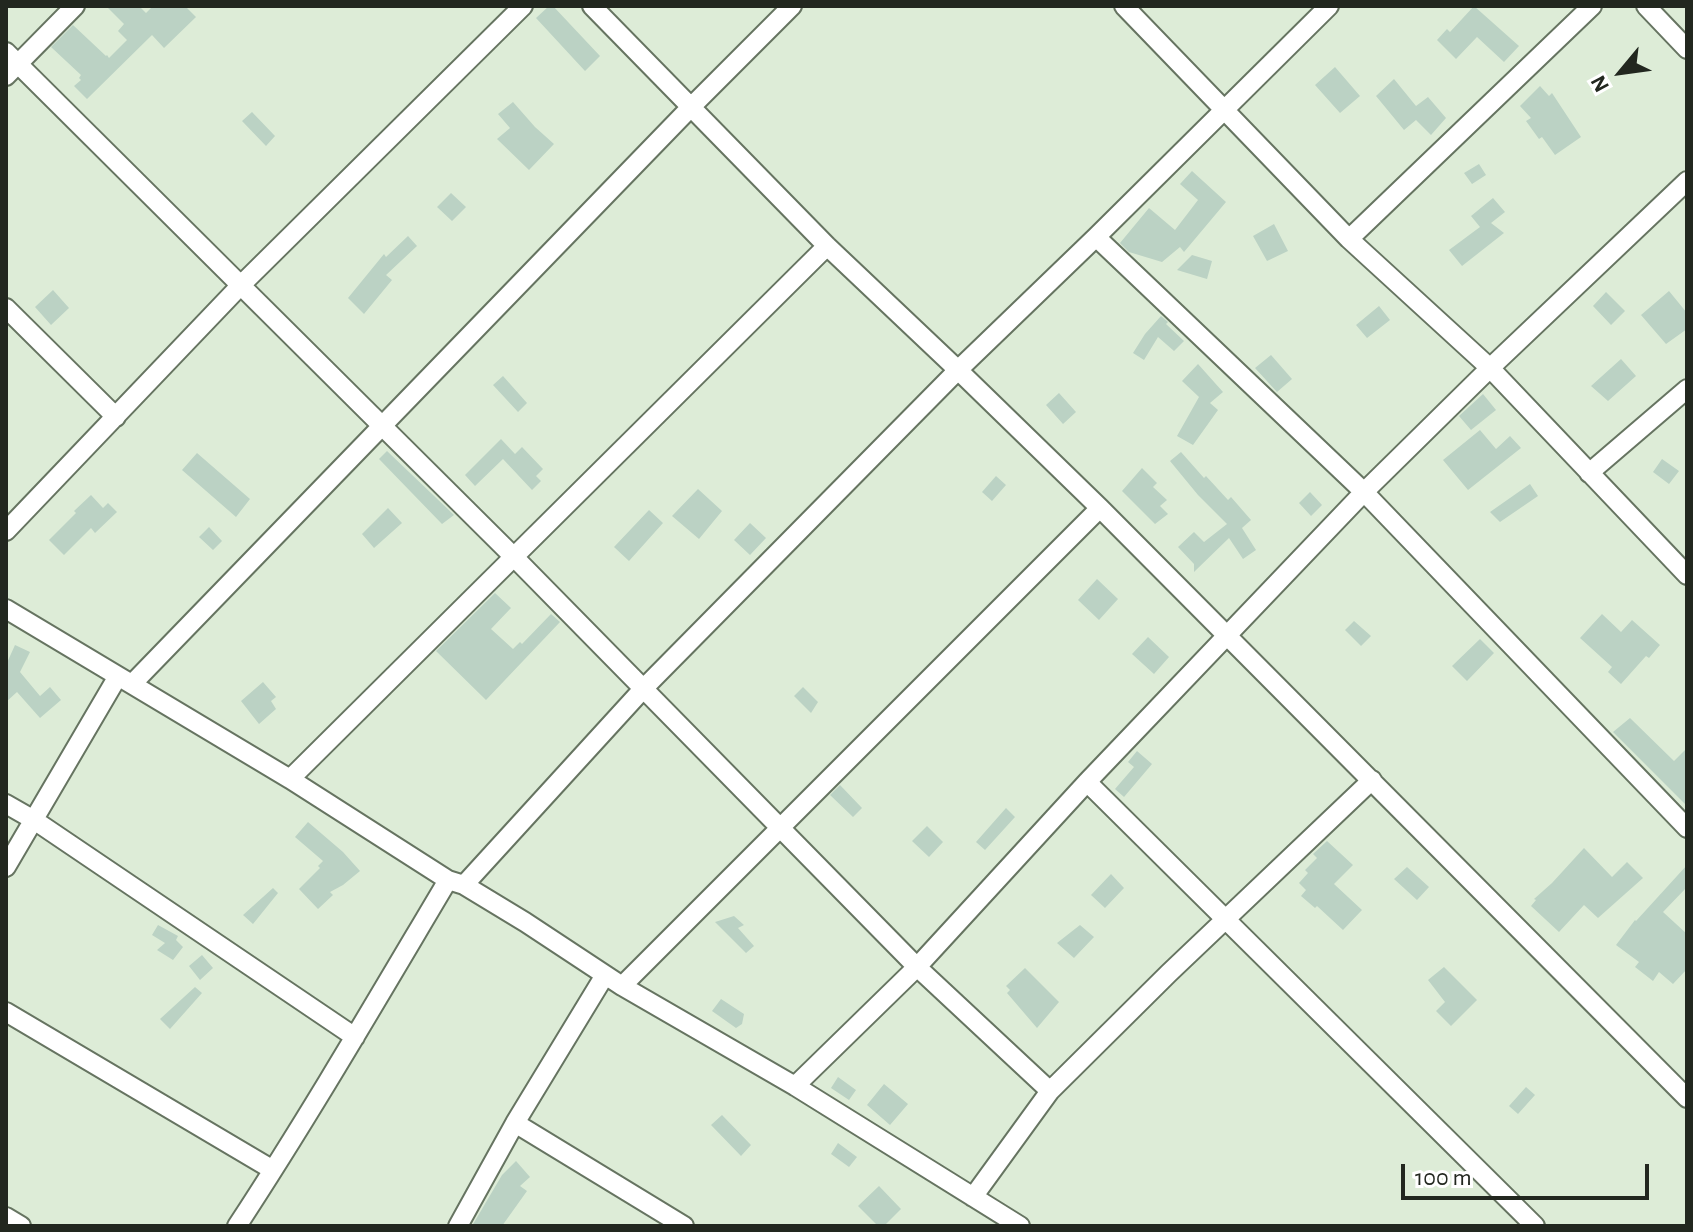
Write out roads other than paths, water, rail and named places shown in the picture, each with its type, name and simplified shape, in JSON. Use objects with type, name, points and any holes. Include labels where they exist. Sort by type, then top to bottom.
[{"type":"street","points":[[75,6],[10,64],[513,556],[917,967],[1050,1091]]},
{"type":"street","points":[[6,531],[240,286],[523,6]]},
{"type":"street","points":[[592,6],[827,246],[1100,508],[1687,1098]]},
{"type":"street","points":[[6,867],[126,680],[382,426],[792,6]]},
{"type":"street","points":[[1124,6],[1349,239],[1490,368],[1687,575]]},
{"type":"street","points":[[237,1226],[456,883],[958,370],[1329,6]]},
{"type":"street","points":[[1349,239],[1592,6]]},
{"type":"street","points":[[1646,6],[1687,49]]},
{"type":"street","points":[[795,1086],[917,967],[1087,782],[1364,492],[1687,181]]},
{"type":"street","points":[[1096,237],[1364,492],[1687,828]]},
{"type":"street","points":[[290,779],[827,246]]},
{"type":"street","points":[[6,308],[116,417]]},
{"type":"street","points":[[1589,473],[1687,389]]},
{"type":"street","points":[[622,986],[1100,508]]},
{"type":"street","points":[[6,609],[525,922],[622,986],[795,1086],[1019,1226]]},
{"type":"street","points":[[973,1197],[1050,1091],[1372,780]]},
{"type":"street","points":[[1087,782],[1535,1226]]},
{"type":"street","points":[[6,804],[355,1037]]},
{"type":"street","points":[[458,1226],[515,1123],[605,975]]},
{"type":"street","points":[[6,1012],[273,1170]]},
{"type":"street","points":[[515,1123],[684,1226]]},
{"type":"street","points":[[6,1217],[21,1226]]}]
